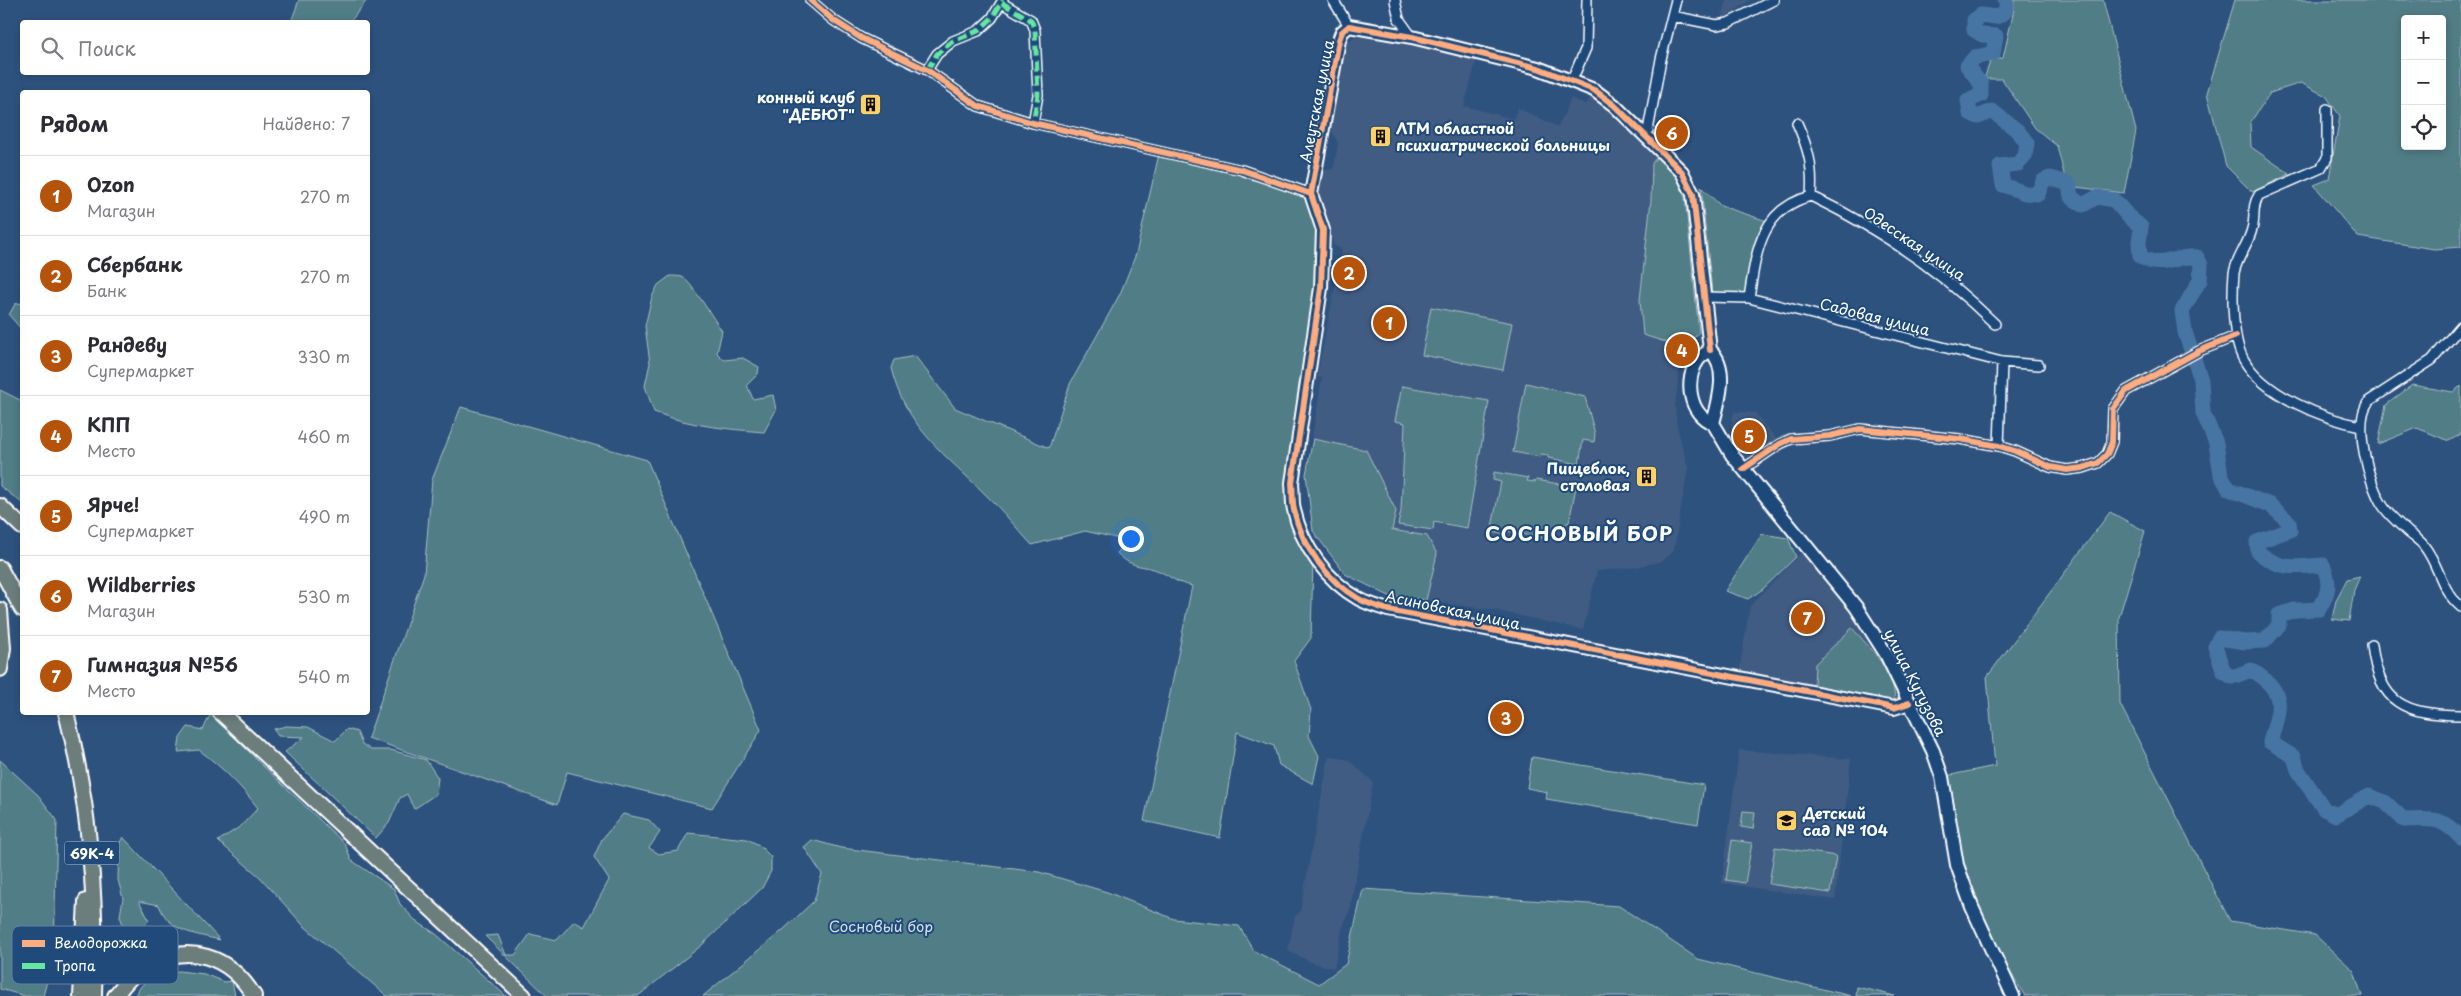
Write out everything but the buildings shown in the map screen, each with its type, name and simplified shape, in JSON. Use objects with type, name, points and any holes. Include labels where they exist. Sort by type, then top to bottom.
[{"type":"main road","points":[[0,506],[20,525]]},
{"type":"main road","points":[[0,568],[20,605]]},
{"type":"main road","points":[[0,610],[3,640],[0,668]]},
{"type":"main road","name":"69К-4","points":[[61,715],[70,756],[84,846],[86,895],[84,926]]},
{"type":"main road","name":"69К-4","points":[[67,715],[78,762],[91,844],[94,926]]},
{"type":"main road","points":[[223,715],[524,996]]},
{"type":"main road","points":[[178,956],[194,954],[220,960],[234,970],[254,996]]},
{"type":"main road","points":[[115,996],[126,984]]},
{"type":"street","points":[[810,0],[833,20],[861,38],[927,70],[978,106],[1033,123],[1242,170],[1311,194]]},
{"type":"street","points":[[1334,0],[1349,26]]},
{"type":"street","points":[[1395,0],[1399,19],[1412,36]]},
{"type":"street","points":[[1572,80],[1586,48],[1587,0]]},
{"type":"street","points":[[1646,136],[1676,0]]},
{"type":"street","points":[[1672,16],[1717,25],[1728,23],[1774,0]]},
{"type":"street","points":[[927,70],[937,54],[953,41],[978,31],[992,18],[1003,2],[1030,20],[1035,30],[1038,95],[1033,123]]},
{"type":"street","name":"Алеутская улица","points":[[1311,194],[1338,40],[1342,32],[1349,26],[1412,36],[1538,68],[1572,80],[1594,90],[1646,136],[1682,172],[1693,194],[1710,350]]},
{"type":"street","points":[[2327,109],[2327,158],[2325,163],[2321,168],[2259,195],[2255,201],[2253,228],[2236,264],[2234,273],[2236,336],[2244,360],[2266,384],[2309,411],[2361,426]]},
{"type":"street","points":[[1749,298],[1755,258],[1770,220],[1789,205],[1811,196],[1812,174],[1809,151],[1797,123]]},
{"type":"street","name":"Асиновская улица","points":[[1311,194],[1323,230],[1320,288],[1292,483],[1294,510],[1303,535],[1315,558],[1330,577],[1359,599],[1388,610],[1894,708],[1909,703]]},
{"type":"street","name":"Одесская улица","points":[[1811,196],[1864,224],[1935,269],[1963,292],[1995,324]]},
{"type":"street","name":"Садовая улица","points":[[1704,297],[1749,298],[2002,362],[2039,365]]},
{"type":"street","points":[[2461,326],[2432,360],[2369,402],[2363,409],[2361,426],[2373,487],[2380,500],[2405,530],[2424,545],[2448,596],[2461,607]]},
{"type":"street","points":[[1743,469],[1780,444],[1791,439],[1830,436],[1860,430],[1960,439],[1999,446],[2016,450],[2043,464],[2067,470],[2098,462],[2107,454],[2112,442],[2113,408],[2126,391],[2199,351],[2236,336]]},
{"type":"street","points":[[1710,350],[1717,356],[1720,366],[1719,397],[1713,423]]},
{"type":"street","name":"улица Кутузова","points":[[1710,350],[1699,358],[1695,365],[1691,397],[1698,413],[1704,420],[1713,423],[1743,469],[1856,607],[1886,654],[1933,751],[1942,777],[1957,865],[1972,907],[2013,996]]},
{"type":"street","points":[[1999,446],[2002,362]]},
{"type":"street","points":[[2372,645],[2376,674],[2382,686],[2394,700],[2416,711],[2437,715],[2461,715]]},
{"type":"shaded area","points":[[1727,0],[1750,0],[1721,21]]},
{"type":"shaded area","points":[[1369,34],[1477,58],[1464,106],[1513,119],[1518,108],[1558,127],[1571,98],[1586,105],[1590,97],[1610,111],[1675,177],[1684,292],[1682,348],[1675,407],[1677,426],[1688,468],[1674,549],[1663,561],[1636,567],[1597,571],[1583,630],[1494,610],[1389,596],[1345,574],[1313,531],[1306,474],[1322,378],[1317,377],[1342,250],[1334,245],[1318,194],[1322,170],[1333,169],[1335,162],[1338,143],[1330,127],[1346,45],[1354,38]]},
{"type":"shaded area","points":[[1734,412],[1755,413],[1776,439],[1745,464],[1737,454],[1730,432]]},
{"type":"shaded area","points":[[1803,551],[1853,609],[1882,657],[1901,698],[1893,704],[1739,673],[1750,606]]},
{"type":"shaded area","name":"Детский сад № 104","points":[[1739,750],[1851,759],[1835,900],[1722,883]]},
{"type":"shaded area","points":[[1329,756],[1349,760],[1373,782],[1350,909],[1343,926],[1334,968],[1313,963],[1288,951],[1295,916],[1300,912]]},
{"type":"green space","points":[[299,0],[367,0],[352,20],[292,20]]},
{"type":"green space","points":[[2014,0],[2103,0],[2136,131],[2124,193],[2067,186],[2057,146],[2035,128],[2002,79],[1984,79],[1990,62],[2003,58],[2014,9]]},
{"type":"green space","points":[[2235,0],[2461,0],[2461,247],[2434,249],[2358,237],[2314,185],[2329,179],[2340,116],[2326,96],[2301,83],[2270,93],[2250,123],[2251,147],[2290,174],[2252,192],[2226,166],[2207,93]]},
{"type":"green space","points":[[1159,154],[1241,172],[1309,196],[1319,231],[1316,288],[1289,483],[1313,560],[1311,638],[1294,661],[1311,710],[1309,736],[1319,756],[1313,784],[1279,765],[1274,746],[1237,732],[1220,838],[1144,821],[1192,586],[1179,582],[1157,570],[1134,565],[1123,559],[1117,553],[1129,541],[1085,531],[1032,545],[994,503],[943,454],[917,424],[906,407],[891,368],[894,360],[915,356],[955,408],[1049,448],[1070,384],[1120,294],[1136,254]]},
{"type":"green space","points":[[1657,157],[1676,176],[1685,197],[1699,332],[1689,344],[1672,344],[1643,335],[1640,300],[1651,200],[1652,163]]},
{"type":"green space","points":[[1701,187],[1721,206],[1767,221],[1753,251],[1747,294],[1712,292]]},
{"type":"green space","points":[[670,276],[685,279],[722,331],[717,353],[724,360],[743,358],[759,367],[758,374],[747,385],[753,399],[773,395],[776,410],[764,432],[695,424],[654,412],[645,386],[650,363],[645,326],[652,297],[658,285]]},
{"type":"green space","points":[[20,303],[20,328],[9,315],[15,304]]},
{"type":"green space","points":[[1431,307],[1512,323],[1503,370],[1422,355]]},
{"type":"green space","points":[[1526,383],[1585,397],[1595,434],[1594,442],[1583,440],[1579,464],[1548,458],[1548,455],[1541,454],[1540,457],[1513,452]]},
{"type":"green space","points":[[2412,385],[2453,392],[2461,386],[2461,434],[2449,441],[2417,428],[2378,444],[2386,405]]},
{"type":"green space","points":[[1402,386],[1489,401],[1467,528],[1434,522],[1433,530],[1398,525],[1401,511],[1405,423],[1395,421]]},
{"type":"green space","points":[[0,390],[20,400],[20,501],[0,486]]},
{"type":"green space","points":[[461,407],[647,460],[761,730],[712,808],[567,772],[557,805],[368,738],[424,574],[432,480]]},
{"type":"green space","points":[[1313,439],[1366,450],[1396,511],[1392,530],[1427,536],[1437,554],[1426,600],[1389,596],[1345,574],[1313,531],[1306,474]]},
{"type":"green space","points":[[1494,472],[1528,478],[1527,481],[1535,482],[1536,480],[1576,487],[1569,522],[1542,538],[1507,531],[1506,535],[1491,532],[1501,482],[1493,480]]},
{"type":"green space","points":[[2110,512],[2145,531],[2119,617],[2120,704],[2230,921],[2315,935],[2354,971],[2362,996],[2025,996],[1988,932],[1973,899],[1959,853],[1946,776],[1995,766],[1987,677]]},
{"type":"green space","points":[[1762,534],[1788,538],[1796,557],[1763,589],[1748,599],[1725,591]]},
{"type":"green space","points":[[2360,576],[2354,590],[2349,621],[2332,619],[2336,600],[2347,579]]},
{"type":"green space","points":[[1852,628],[1874,652],[1887,671],[1892,681],[1894,701],[1814,685],[1815,664]]},
{"type":"green space","points":[[210,715],[213,715],[345,844],[351,860],[394,889],[400,904],[416,921],[436,934],[506,996],[387,996],[303,925],[260,877],[218,841],[241,826],[258,808],[231,777],[199,750],[178,752],[180,738],[188,727],[203,730]]},
{"type":"green space","points":[[286,726],[308,727],[335,741],[347,729],[357,732],[362,744],[371,750],[391,750],[426,760],[438,778],[436,794],[414,809],[407,794],[400,798],[389,823],[376,838],[285,752],[304,737],[278,736],[274,729]]},
{"type":"green space","points":[[1532,757],[1704,785],[1698,824],[1546,799],[1547,792],[1527,788]]},
{"type":"green space","points":[[0,760],[38,795],[57,820],[55,926],[12,926],[12,984],[46,984],[43,996],[25,996],[0,989]]},
{"type":"green space","points":[[1743,811],[1755,812],[1753,829],[1741,827]]},
{"type":"green space","points":[[623,814],[649,820],[660,832],[649,848],[659,854],[678,851],[688,833],[747,839],[759,845],[771,857],[771,871],[762,888],[702,945],[638,996],[547,996],[485,936],[498,935],[506,955],[515,955],[530,934],[557,940],[574,921],[584,927],[609,880],[594,857],[602,839]]},
{"type":"green space","points":[[123,837],[220,940],[184,930],[169,921],[159,905],[139,901],[149,920],[144,926],[123,926],[120,916],[123,898],[118,880],[119,844]]},
{"type":"green space","name":"Сосновый бор","points":[[812,840],[841,848],[1039,872],[1107,892],[1174,919],[1239,926],[1254,951],[1319,984],[1346,964],[1363,889],[1619,906],[1698,959],[1851,996],[703,996],[782,931],[814,901],[822,874],[804,847]]},
{"type":"green space","points":[[1732,840],[1752,843],[1745,883],[1726,880]]},
{"type":"green space","points":[[1775,847],[1836,856],[1830,893],[1769,884]]},
{"type":"green space","points":[[178,971],[204,974],[224,982],[232,981],[235,996],[136,996],[143,984],[178,984]]},
{"type":"green space","points":[[1857,987],[1895,996],[1856,996]]},
{"type":"waterway","points":[[2005,0],[2007,5],[2004,13],[1996,17],[1981,15],[1974,20],[1974,30],[1982,35],[1996,36],[1993,54],[1975,57],[1967,66],[1981,84],[1981,95],[1968,101],[1970,113],[1978,117],[1992,111],[2018,131],[2027,143],[2025,156],[2018,164],[2000,166],[2003,185],[2025,193],[2038,194],[2043,181],[2050,178],[2069,184],[2071,197],[2083,205],[2097,197],[2114,200],[2141,227],[2140,256],[2155,262],[2197,257],[2201,265],[2200,280],[2182,311],[2185,332],[2201,380],[2203,413],[2216,443],[2221,475],[2229,489],[2270,505],[2289,522],[2290,530],[2257,542],[2258,552],[2281,565],[2296,567],[2323,565],[2326,571],[2328,588],[2319,609],[2295,610],[2279,615],[2279,625],[2265,641],[2245,642],[2219,638],[2215,647],[2224,672],[2232,677],[2251,670],[2271,686],[2276,693],[2278,710],[2270,742],[2294,757],[2298,770],[2324,809],[2336,815],[2369,796],[2385,802],[2404,820],[2429,819],[2442,822],[2461,838]]},
{"type":"marked path","points":[[927,70],[937,54],[953,41],[978,31],[992,18],[1003,0]]},
{"type":"marked path","points":[[1002,3],[1031,20],[1035,30],[1038,95],[1033,123]]},
{"type":"cycle path","points":[[810,0],[833,20],[861,38],[927,70],[978,106],[1033,123],[1242,170],[1311,194]]},
{"type":"cycle path","points":[[1710,350],[1693,194],[1682,172],[1614,105],[1594,90],[1538,68],[1412,37],[1349,26],[1342,32],[1311,194],[1323,230],[1321,288],[1292,483],[1293,507],[1303,537],[1326,572],[1336,583],[1359,599],[1388,610],[1894,708],[1909,703]]},
{"type":"cycle path","points":[[1743,469],[1780,444],[1791,439],[1830,436],[1860,429],[1960,439],[1999,446],[2050,467],[2067,470],[2083,468],[2098,463],[2107,454],[2112,442],[2113,409],[2126,391],[2199,351],[2236,336]]},
{"type":"place","name":"конный клуб \"ДЕБЮТ\"","points":[[871,105]]},
{"type":"place","name":"Wildberries","points":[[1672,133]]},
{"type":"place","name":"ЛТМ областной психиатрической больницы","points":[[1380,136]]},
{"type":"place","name":"Сбербанк","points":[[1349,273]]},
{"type":"place","name":"Ozon","points":[[1389,323]]},
{"type":"place","name":"КПП","points":[[1682,350]]},
{"type":"place","name":"Ярче!","points":[[1749,436]]},
{"type":"place","name":"Пищеблок, столовая","points":[[1646,476]]},
{"type":"place","name":"Гимназия №56","points":[[1807,618]]},
{"type":"place","name":"Рандеву","points":[[1506,718]]},
{"type":"place","name":"Детский сад № 104","points":[[1787,821]]},
{"type":"district","name":"СОСНОВЫЙ БОР","points":[[1579,533]]}]
